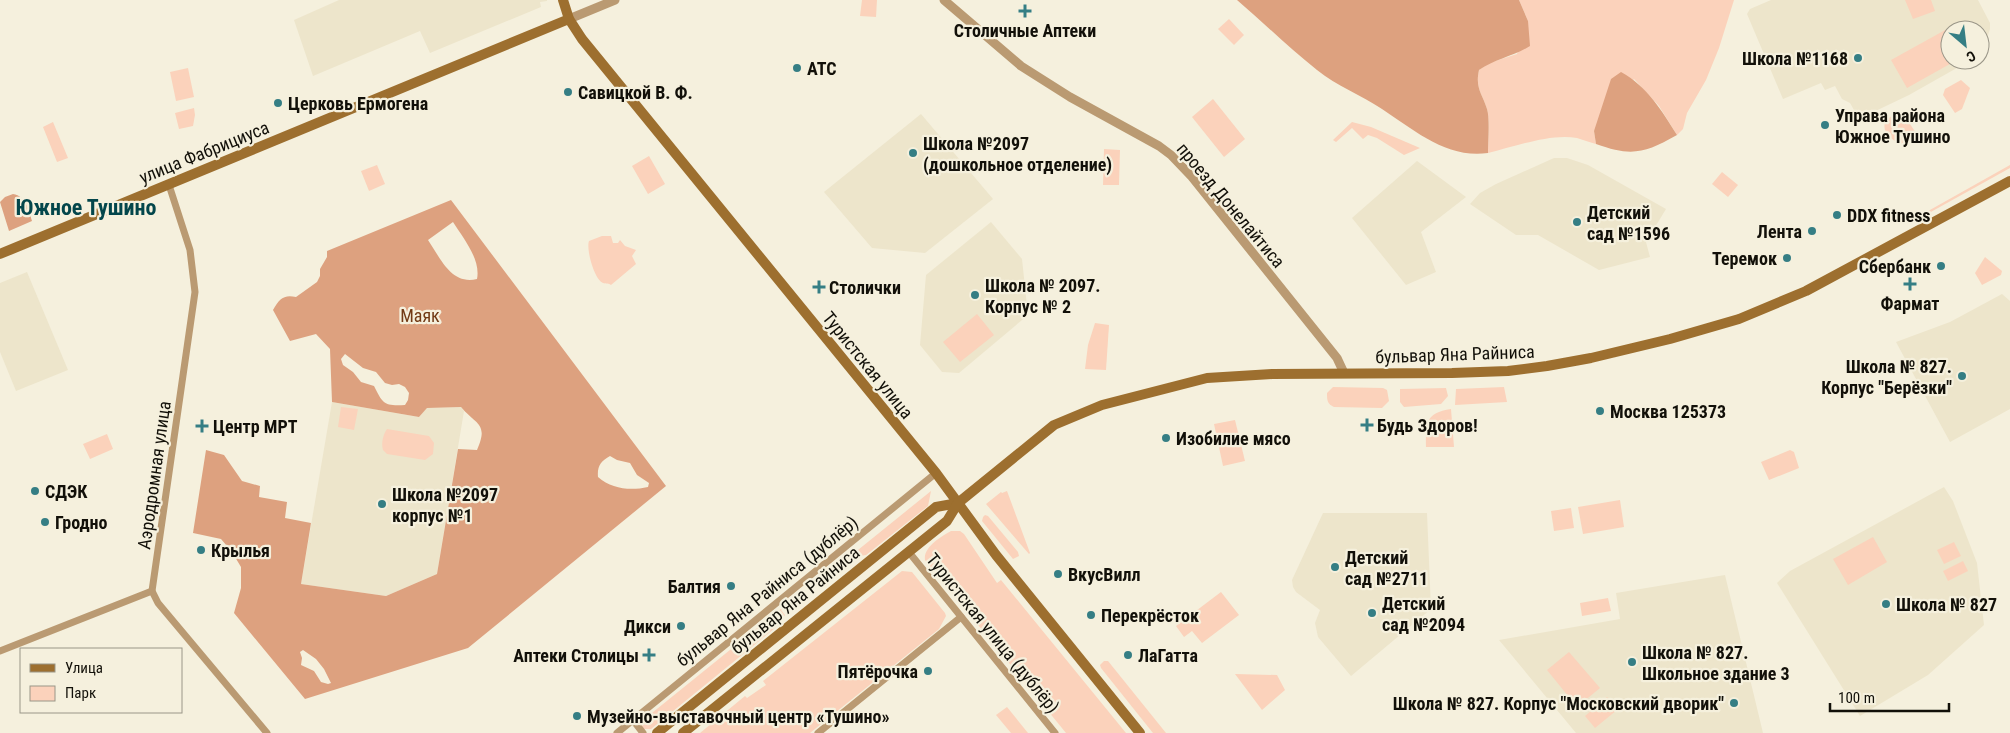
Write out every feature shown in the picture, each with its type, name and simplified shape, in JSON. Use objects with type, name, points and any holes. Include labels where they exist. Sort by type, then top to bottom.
[{"type":"main road","name":"Туристская улица","points":[[562,0],[569,19],[606,70],[936,473],[996,555],[1140,733]]},
{"type":"main road","name":"улица Фабрициуса","points":[[0,254],[569,19]]},
{"type":"main road","name":"бульвар Яна Райниса","points":[[683,733],[947,521],[958,503],[1054,425],[1102,405],[1207,378],[1272,374],[1468,373],[1527,369],[1591,358],[1712,328],[1774,305],[1806,291],[2010,181]]},
{"type":"main road","name":"бульвар Яна Райниса","points":[[657,733],[936,507],[958,503]]},
{"type":"street","name":"улица Фабрициуса","points":[[569,19],[615,0]]},
{"type":"street","name":"проезд Донелайтиса","points":[[944,0],[1021,66],[1070,97],[1146,137],[1171,155],[1192,177],[1337,358],[1344,373]]},
{"type":"street","name":"Аэродромная улица","points":[[152,591],[195,292],[190,250],[169,184]]},
{"type":"street","name":"бульвар Яна Райниса (дублёр)","points":[[617,733],[936,473]]},
{"type":"street","name":"Туристская улица (дублёр)","points":[[908,552],[1055,733]]},
{"type":"street","points":[[0,651],[152,591],[158,603],[267,733]]},
{"type":"street","points":[[818,733],[961,617]]},
{"type":"street","points":[[632,720],[643,733]]},
{"type":"shaded area","points":[[339,0],[547,1],[540,2],[541,7],[430,53],[420,31],[313,76],[294,20]]},
{"type":"shaded area","name":"Школа №1168","points":[[1771,0],[1978,0],[1988,20],[1940,20],[1940,70],[1953,70],[1909,95],[1863,117],[1858,117],[1850,103],[1842,99],[1835,86],[1825,90],[1821,83],[1783,99],[1747,14],[1750,9]]},
{"type":"shaded area","name":"Школа №2097 (дошкольное отделение)","points":[[921,114],[993,199],[925,253],[872,248],[824,192]]},
{"type":"shaded area","name":"Детский сад №1596","points":[[1554,158],[1567,158],[1588,165],[1666,209],[1646,242],[1650,257],[1599,270],[1538,235],[1516,235],[1470,204],[1480,193],[1496,184]]},
{"type":"shaded area","points":[[1417,161],[1466,197],[1421,232],[1436,272],[1406,285],[1352,218]]},
{"type":"shaded area","name":"Школа № 2097. Корпус № 2","points":[[991,222],[1022,259],[1028,315],[959,373],[942,372],[920,345],[926,275]]},
{"type":"shaded area","points":[[27,272],[68,370],[16,391],[0,352],[0,283]]},
{"type":"shaded area","name":"Школа № 827. Корпус \"Берёзки\"","points":[[2002,294],[2010,301],[2010,409],[1950,442],[1896,342],[1950,322]]},
{"type":"shaded area","name":"Школа №2097 корпус №1","points":[[332,402],[419,417],[427,408],[461,407],[464,411],[437,574],[386,596],[301,584]]},
{"type":"shaded area","name":"Школа № 827","points":[[1944,487],[1953,501],[1977,563],[1984,625],[1928,675],[1860,716],[1777,583],[1790,571]]},
{"type":"shaded area","points":[[1323,513],[1427,513],[1431,609],[1351,676],[1318,637],[1315,623],[1320,610],[1296,592],[1293,587],[1292,580]]},
{"type":"shaded area","name":"Школа № 827. Школьное здание 3","points":[[1725,575],[1763,733],[1576,733],[1499,640],[1620,619],[1616,593]]},
{"type":"green space","points":[[862,0],[877,0],[876,17],[860,16]]},
{"type":"green space","points":[[1237,0],[1519,0],[1528,21],[1530,46],[1479,70],[1478,86],[1488,113],[1488,153],[1473,154],[1459,152],[1419,134],[1374,104],[1325,76],[1296,53]]},
{"type":"green space","points":[[1519,0],[1734,0],[1719,48],[1706,80],[1687,113],[1683,129],[1677,135],[1659,106],[1634,79],[1594,131],[1596,144],[1577,138],[1555,137],[1488,153],[1488,113],[1478,86],[1479,70],[1489,63],[1517,54],[1528,21]]},
{"type":"green space","points":[[1905,0],[1931,0],[1935,11],[1913,19]]},
{"type":"green space","points":[[1229,19],[1244,35],[1234,45],[1218,29]]},
{"type":"green space","points":[[1940,33],[1940,70],[1907,88],[1891,60]]},
{"type":"green space","points":[[188,68],[194,97],[176,101],[170,72]]},
{"type":"green space","points":[[1621,72],[1639,84],[1660,108],[1677,135],[1656,146],[1629,152],[1596,144],[1594,131],[1611,79]]},
{"type":"green space","points":[[1961,80],[1970,88],[1962,109],[1955,113],[1943,95],[1945,89]]},
{"type":"green space","points":[[1213,99],[1245,139],[1224,157],[1192,117]]},
{"type":"green space","points":[[194,108],[193,126],[179,129],[175,113]]},
{"type":"green space","points":[[1899,114],[1906,118],[1916,133],[1914,139],[1903,144],[1891,138],[1885,129],[1887,120]]},
{"type":"green space","points":[[53,122],[68,158],[57,162],[43,127]]},
{"type":"green space","points":[[1352,122],[1371,127],[1420,148],[1404,155],[1377,138],[1368,135],[1363,139],[1352,128],[1336,142],[1333,140]]},
{"type":"green space","points":[[1104,149],[1120,150],[1119,185],[1103,185]]},
{"type":"green space","points":[[649,156],[665,184],[648,194],[632,166]]},
{"type":"green space","points":[[377,165],[385,184],[369,191],[361,171]]},
{"type":"green space","points":[[2010,165],[2010,168],[1911,223],[1907,216],[1912,213],[1914,217],[1921,215]]},
{"type":"green space","points":[[1722,172],[1738,185],[1728,197],[1712,184]]},
{"type":"green space","points":[[13,194],[24,201],[32,221],[9,231],[0,202],[5,197]]},
{"type":"green space","name":"Маяк","points":[[451,200],[666,486],[468,648],[305,699],[234,613],[241,588],[241,567],[232,552],[221,539],[193,533],[206,450],[224,455],[242,481],[260,486],[259,497],[287,502],[285,518],[311,523],[301,584],[386,596],[437,574],[458,449],[477,450],[482,434],[479,425],[461,407],[427,408],[419,417],[332,402],[330,349],[316,334],[290,341],[273,310],[282,298],[288,296],[296,297],[317,282],[320,276],[320,269],[327,257],[327,251]],"holes":[[[453,222],[474,256],[478,271],[477,279],[468,280],[453,274],[442,262],[428,240]],[[345,354],[363,368],[376,372],[385,383],[399,384],[405,387],[409,393],[405,405],[385,403],[374,386],[361,382],[353,372],[343,365],[341,359]],[[610,456],[630,463],[637,475],[649,483],[648,487],[622,488],[603,481],[598,477],[598,470],[602,462]],[[303,650],[316,659],[331,683],[321,682],[314,671],[301,665],[302,658],[300,652]]]},
{"type":"green space","points":[[602,236],[611,236],[613,243],[618,243],[620,240],[625,246],[636,250],[632,256],[636,264],[611,285],[603,283],[597,276],[590,257],[589,241]]},
{"type":"green space","points":[[1985,257],[2002,271],[2001,275],[1982,285],[1975,273]]},
{"type":"green space","points":[[977,314],[994,335],[960,362],[943,342]]},
{"type":"green space","points":[[1095,323],[1109,325],[1106,370],[1085,369],[1088,345]]},
{"type":"green space","points":[[1333,387],[1383,388],[1387,390],[1389,401],[1382,408],[1334,407],[1327,398],[1327,393]]},
{"type":"green space","points":[[1504,387],[1507,402],[1455,405],[1456,389]]},
{"type":"green space","points":[[1446,388],[1448,396],[1441,404],[1404,407],[1400,402],[1400,389]]},
{"type":"green space","points":[[341,407],[358,409],[354,430],[338,427]]},
{"type":"green space","points":[[1451,409],[1454,447],[1426,447],[1426,432],[1429,420],[1436,413]]},
{"type":"green space","points":[[1235,420],[1245,461],[1223,466],[1214,424]]},
{"type":"green space","points":[[387,429],[429,436],[434,443],[433,454],[425,460],[387,454],[383,450],[382,445],[383,436]]},
{"type":"green space","points":[[107,434],[113,449],[90,459],[83,444]]},
{"type":"green space","points":[[1790,450],[1794,452],[1799,468],[1769,480],[1761,462]]},
{"type":"green space","points":[[931,491],[928,506],[866,555],[853,560],[834,573],[832,571]]},
{"type":"green space","points":[[1007,491],[1029,554],[986,504],[1001,492]]},
{"type":"green space","points":[[1620,500],[1624,527],[1583,534],[1578,507]]},
{"type":"green space","points":[[1571,508],[1574,528],[1554,531],[1551,511]]},
{"type":"green space","points":[[985,515],[988,516],[1018,552],[1019,556],[1013,559],[982,521]]},
{"type":"green space","points":[[951,531],[960,531],[964,534],[997,583],[1001,580],[1126,733],[1066,733],[925,560],[925,555],[930,546]]},
{"type":"green space","points":[[1873,537],[1887,562],[1848,585],[1833,559]]},
{"type":"green space","points":[[1954,542],[1961,556],[1944,564],[1937,550]]},
{"type":"green space","points":[[1963,561],[1968,571],[1948,581],[1943,571]]},
{"type":"green space","points":[[902,571],[912,572],[945,613],[946,616],[939,629],[810,733],[700,733],[745,696],[747,698],[766,685],[763,681]]},
{"type":"green space","points":[[1221,592],[1239,615],[1202,643],[1192,631],[1184,637],[1176,626]]},
{"type":"green space","points":[[789,598],[792,602],[781,610],[785,615],[775,628],[651,729],[643,729],[639,719],[642,721],[782,608],[780,605]]},
{"type":"green space","points":[[1608,598],[1611,611],[1582,616],[1580,603]]},
{"type":"green space","points":[[1569,652],[1600,688],[1577,707],[1547,670]]},
{"type":"green space","points":[[1104,661],[1108,661],[1166,733],[1153,733],[1101,668],[1100,665]]},
{"type":"green space","points":[[1235,674],[1277,675],[1285,690],[1262,710]]},
{"type":"green space","points":[[1607,697],[1617,710],[1595,728],[1585,716]]},
{"type":"green space","points":[[1007,707],[1028,733],[1011,733],[996,715]]},
{"type":"place","name":"Столичные Аптеки","points":[[1025,11]]},
{"type":"place","name":"Школа №1168","points":[[1858,58]]},
{"type":"place","name":"АТС","points":[[797,68]]},
{"type":"place","name":"Савицкой В. Ф.","points":[[568,92]]},
{"type":"place","name":"Церковь Ермогена","points":[[278,103]]},
{"type":"place","name":"Управа района Южное Тушино","points":[[1825,125]]},
{"type":"place","name":"Школа №2097 (дошкольное отделение)","points":[[913,153]]},
{"type":"place","name":"DDX fitness","points":[[1837,215]]},
{"type":"place","name":"Детский сад №1596","points":[[1577,222]]},
{"type":"place","name":"Лента","points":[[1812,231]]},
{"type":"place","name":"Теремок","points":[[1787,258]]},
{"type":"place","name":"Сбербанк","points":[[1941,266]]},
{"type":"place","name":"Фармат","points":[[1910,284]]},
{"type":"place","name":"Столички","points":[[819,287]]},
{"type":"place","name":"Школа № 2097. Корпус № 2","points":[[975,295]]},
{"type":"place","name":"Школа № 827. Корпус \"Берёзки\"","points":[[1962,376]]},
{"type":"place","name":"Москва 125373","points":[[1600,411]]},
{"type":"place","name":"Будь Здоров!","points":[[1367,425]]},
{"type":"place","name":"Центр МРТ","points":[[202,426]]},
{"type":"place","name":"Изобилие мясо","points":[[1166,438]]},
{"type":"place","name":"СДЭК","points":[[35,491]]},
{"type":"place","name":"Школа №2097 корпус №1","points":[[382,504]]},
{"type":"place","name":"Гродно","points":[[45,522]]},
{"type":"place","name":"Крылья","points":[[201,550]]},
{"type":"place","name":"Детский сад №2711","points":[[1335,567]]},
{"type":"place","name":"ВкусВилл","points":[[1058,574]]},
{"type":"place","name":"Балтия","points":[[731,586]]},
{"type":"place","name":"Школа № 827","points":[[1886,604]]},
{"type":"place","name":"Детский сад №2094","points":[[1372,613]]},
{"type":"place","name":"Перекрёсток","points":[[1091,615]]},
{"type":"place","name":"Дикси","points":[[681,626]]},
{"type":"place","name":"Аптеки Столицы","points":[[649,655]]},
{"type":"place","name":"ЛаГатта","points":[[1128,655]]},
{"type":"place","name":"Школа № 827. Школьное здание 3","points":[[1632,662]]},
{"type":"place","name":"Пятёрочка","points":[[928,671]]},
{"type":"place","name":"Школа № 827. Корпус \"Московский дворик\"","points":[[1734,703]]},
{"type":"place","name":"Музейно-выставочный центр «Тушино»","points":[[577,716]]},
{"type":"district","name":"Южное Тушино","points":[[86,207]]}]
